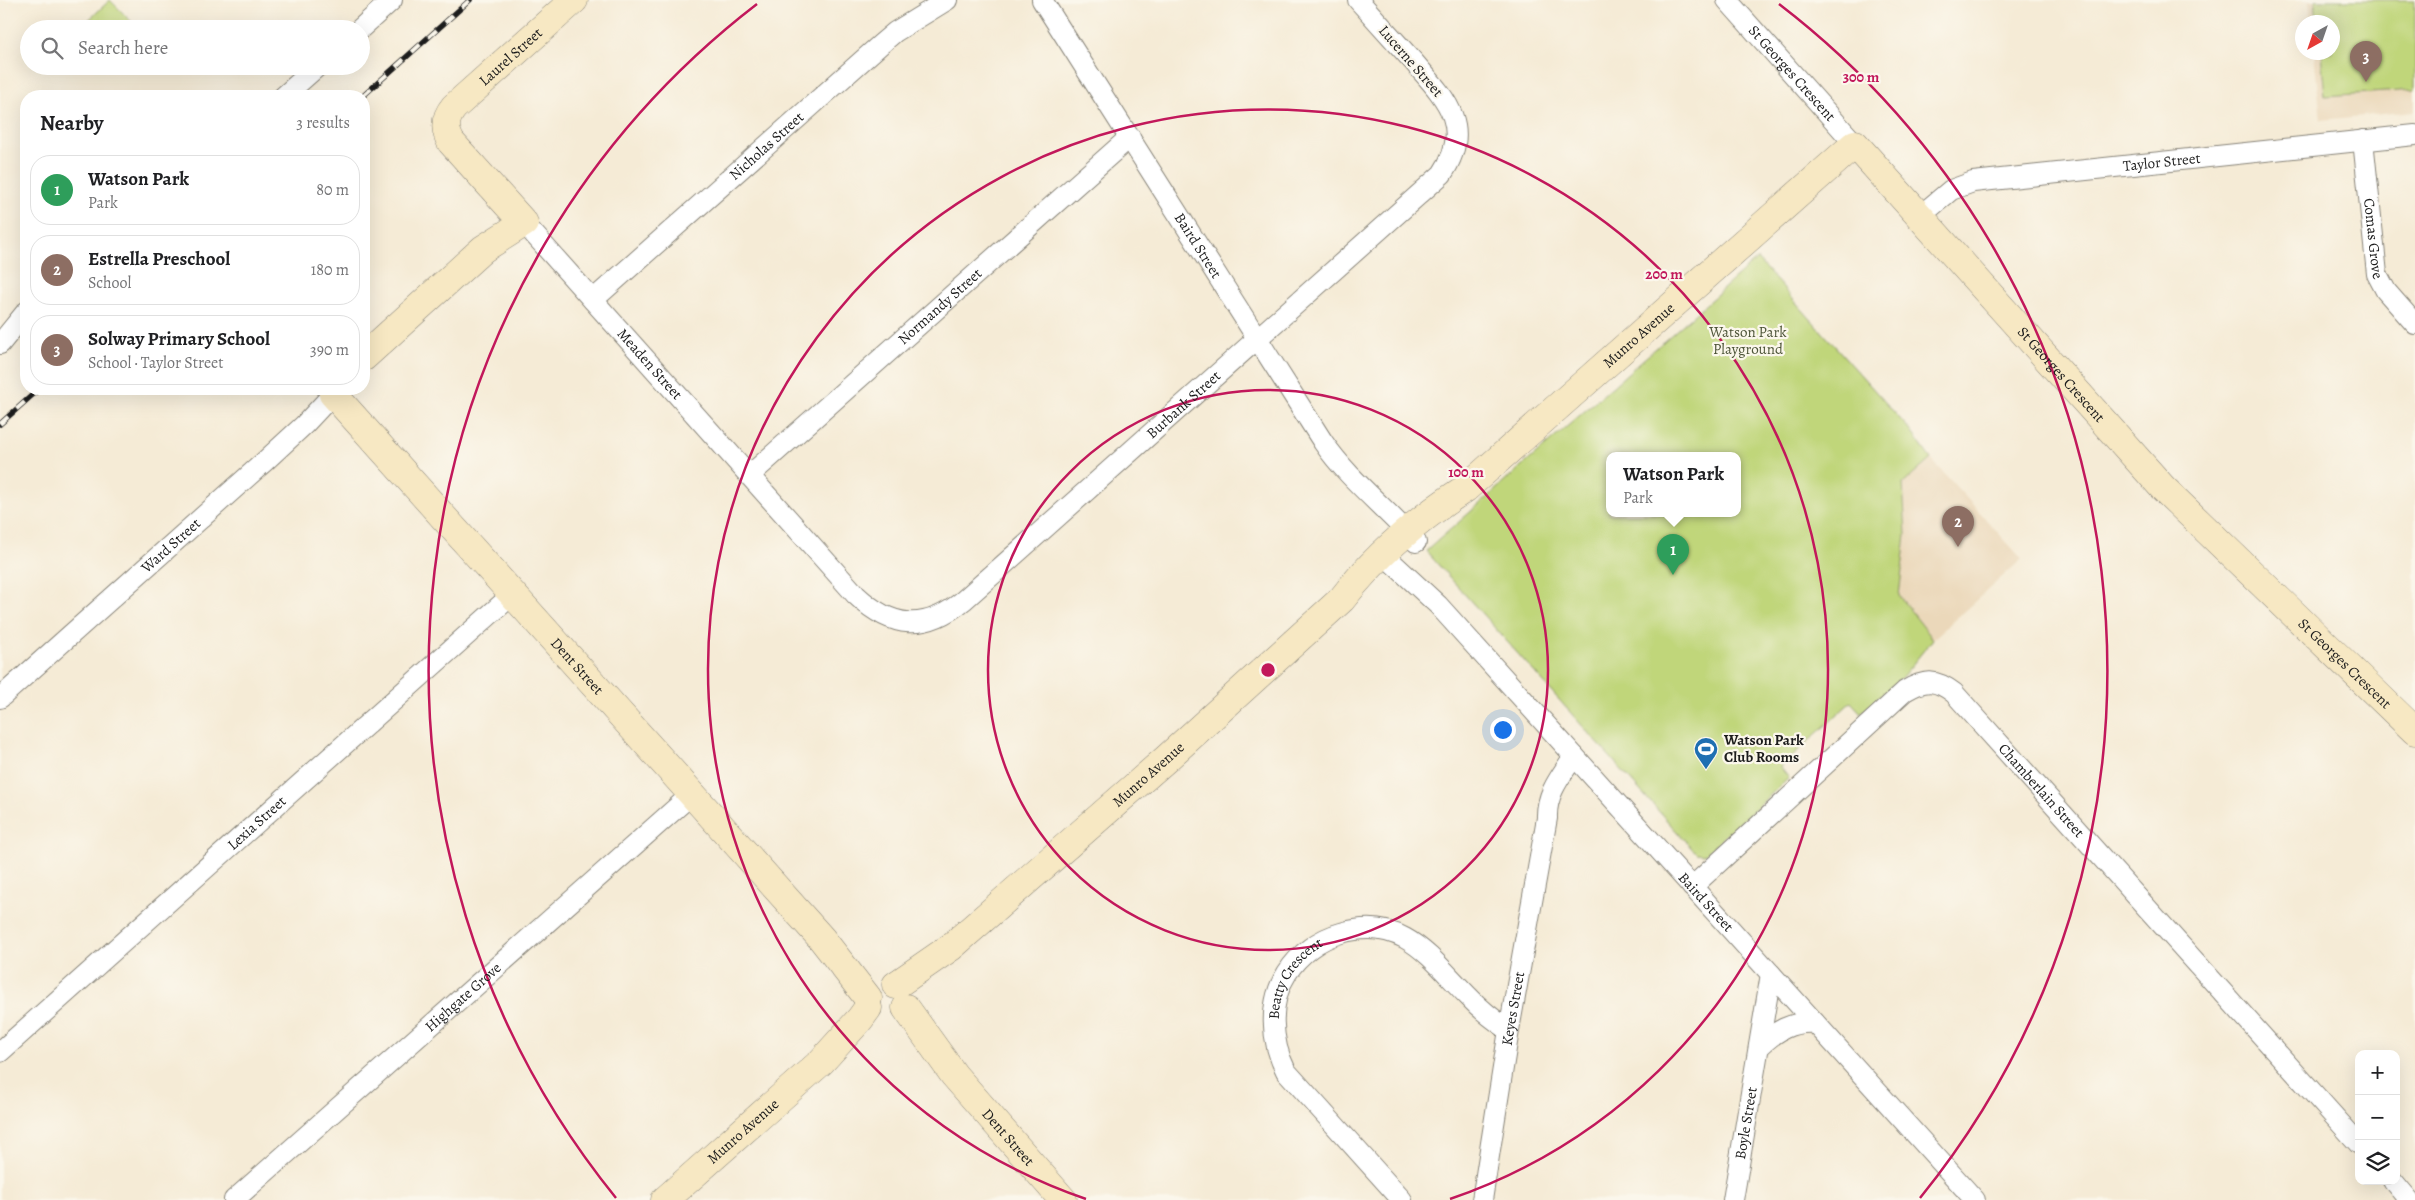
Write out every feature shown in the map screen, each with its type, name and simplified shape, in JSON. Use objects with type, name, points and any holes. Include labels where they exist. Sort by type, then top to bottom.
[{"type":"street","points":[[370,20],[392,0]]},
{"type":"street","name":"Laurel Street","points":[[449,113],[574,0]]},
{"type":"street","name":"Nicholas Street","points":[[593,300],[895,32],[947,0]]},
{"type":"street","name":"Baird Street","points":[[1042,0],[1323,442],[1360,488],[1438,604],[1975,1200]]},
{"type":"street","name":"Lucerne Street","points":[[1358,0],[1439,91],[1448,103],[1456,126]]},
{"type":"street","name":"St Georges Crescent","points":[[1727,0],[2163,488],[2411,718]]},
{"type":"street","points":[[291,90],[308,75]]},
{"type":"street","name":"Meaden Street","points":[[449,113],[445,127],[452,142],[870,608]]},
{"type":"street","name":"Burbank Street","points":[[870,608],[891,620],[909,623],[937,619],[950,612],[1442,174],[1454,153],[1456,126]]},
{"type":"street","name":"Taylor Street","points":[[1919,217],[1951,190],[1973,182],[2415,135]]},
{"type":"street","name":"Normandy Street","points":[[750,475],[1130,137]]},
{"type":"street","name":"Comas Grove","points":[[2363,140],[2378,274],[2386,290],[2415,324]]},
{"type":"street","name":"Munro Avenue","points":[[665,1200],[1166,759],[1342,599],[1361,575],[1400,548],[1436,508],[1466,488],[1855,144]]},
{"type":"street","points":[[370,352],[519,217]]},
{"type":"street","points":[[0,327],[6,320],[20,313]]},
{"type":"street","points":[[0,344],[20,318]]},
{"type":"street","name":"Ward Street","points":[[0,698],[277,450],[331,395]]},
{"type":"street","name":"Dent Street","points":[[339,395],[513,594],[822,940],[887,1003],[954,1075],[1060,1199]]},
{"type":"street","name":"Lexia Street","points":[[0,1052],[513,594]]},
{"type":"street","name":"Chamberlain Street","points":[[1692,887],[1905,691],[1930,680],[1937,682],[1954,693],[2355,1140]]},
{"type":"street","name":"Keyes Street","points":[[1482,1200],[1549,799],[1554,786],[1574,756]]},
{"type":"street","name":"Keyes Street","points":[[1547,818],[1563,793],[1576,781],[1590,773]]},
{"type":"street","name":"Highgate Grove","points":[[234,1200],[692,794]]},
{"type":"street","name":"Beatty Crescent","points":[[1402,1200],[1286,1071],[1276,1046],[1274,1015],[1275,1002],[1285,976],[1301,956],[1320,942],[1335,935],[1365,929],[1395,933],[1421,947],[1484,1011],[1509,1030]]},
{"type":"street","name":"Boyle Street","points":[[1733,1200],[1771,974]]},
{"type":"street","points":[[1759,1047],[1774,1033],[1788,1025],[1802,1022],[1815,1023]]},
{"type":"street","points":[[2396,1185],[2409,1200]]},
{"type":"shaded area","points":[[2309,0],[2415,0],[2415,111],[2321,120],[2315,60],[2340,60],[2340,15],[2311,15]]},
{"type":"shaded area","points":[[1931,459],[2022,559],[1933,639],[1899,596],[1906,535],[1903,483]]},
{"type":"green space","points":[[110,0],[130,20],[89,20]]},
{"type":"green space","points":[[2315,0],[2415,0],[2415,90],[2325,96],[2322,60],[2340,60],[2340,15],[2316,15]]},
{"type":"green space","name":"Watson Park Playground","points":[[1757,259],[1910,430],[1931,459],[1903,484],[1906,535],[1899,596],[1933,639],[1903,676],[1861,713],[1851,702],[1780,767],[1789,778],[1705,854],[1696,853],[1426,551]]},
{"type":"railway","points":[[370,90],[470,0]]},
{"type":"railway","points":[[0,424],[32,395]]},
{"type":"place","name":"Solway Primary School","points":[[2366,82]]},
{"type":"place","name":"Estrella Preschool","points":[[1958,547]]},
{"type":"place","name":"Watson Park","points":[[1673,575]]},
{"type":"place","name":"Watson Park Club Rooms","points":[[1706,770]]}]
